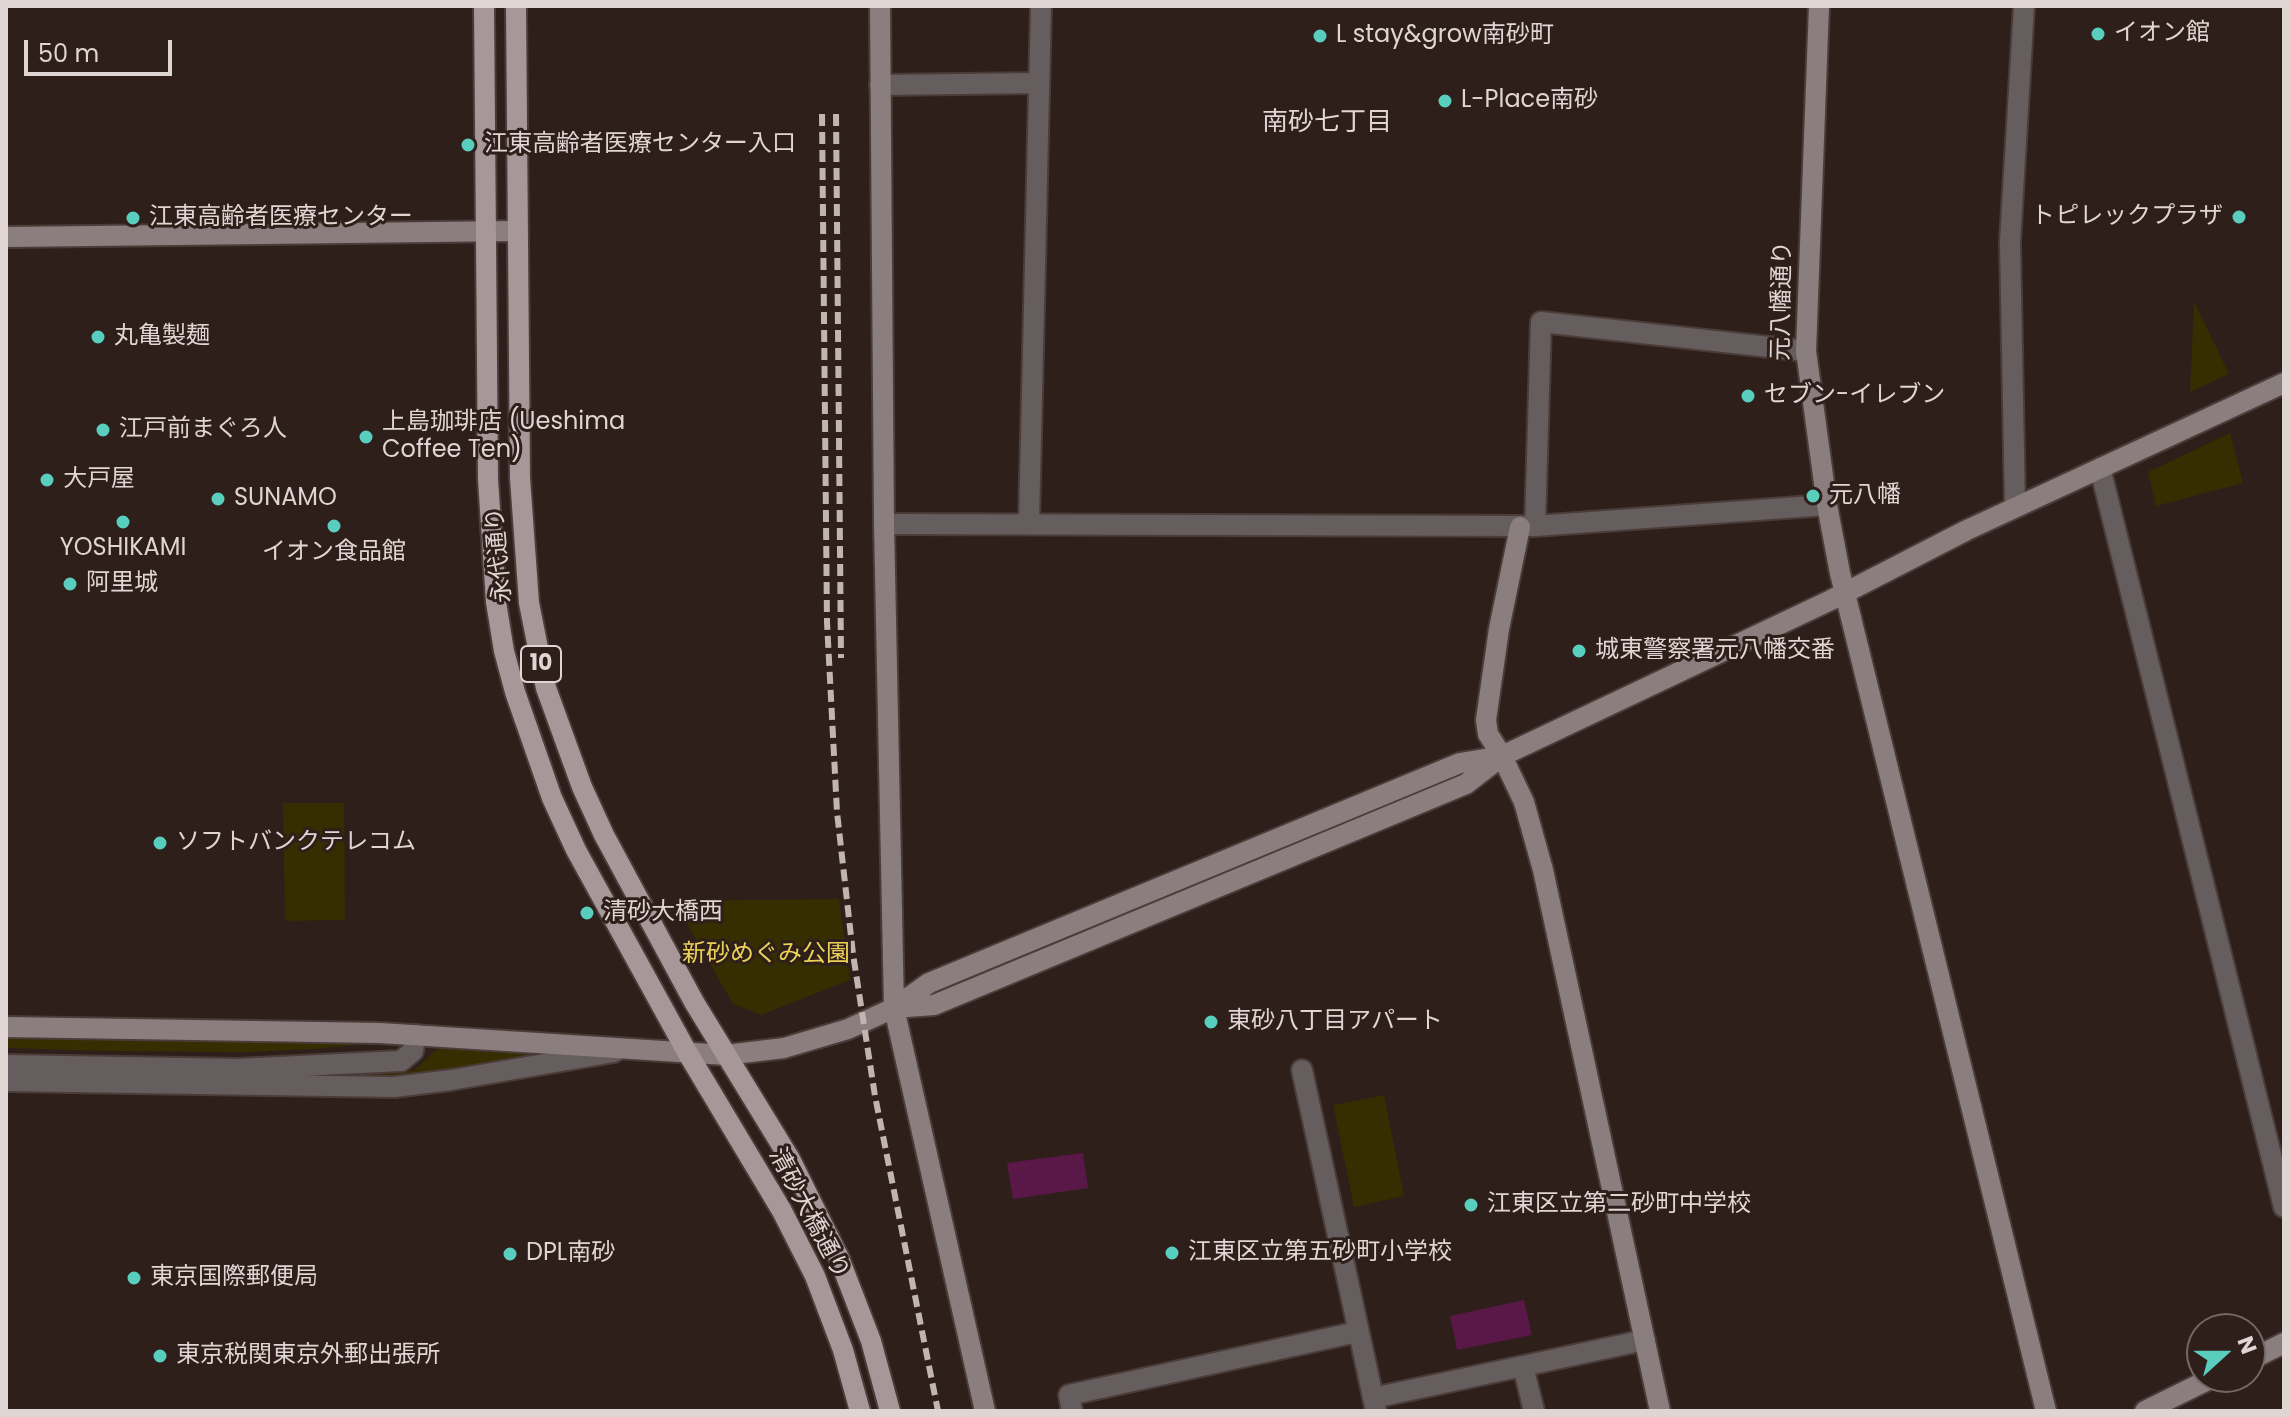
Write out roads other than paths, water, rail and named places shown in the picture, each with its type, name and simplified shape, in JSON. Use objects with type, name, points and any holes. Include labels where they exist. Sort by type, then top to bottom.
[{"type":"main road","name":"永代通り","points":[[484,6],[488,479],[496,602],[507,664],[528,734],[576,850],[687,1052]]},
{"type":"main road","name":"永代通り","points":[[516,6],[520,478],[529,603],[546,688],[582,787],[604,835],[645,914],[726,1055]]},
{"type":"main road","name":"清砂大橋通り","points":[[687,1052],[782,1211],[815,1276],[843,1350],[860,1411]]},
{"type":"main road","name":"清砂大橋通り","points":[[726,1055],[790,1159],[839,1258],[871,1341],[890,1411]]},
{"type":"street","points":[[880,6],[884,524],[894,1008],[985,1411]]},
{"type":"street","points":[[1029,523],[1041,6]]},
{"type":"street","name":"元八幡通り","points":[[1819,6],[1806,351],[1827,505],[1845,593],[2046,1411]]},
{"type":"street","points":[[2015,507],[2010,242],[2024,6]]},
{"type":"street","points":[[880,85],[1039,83]]},
{"type":"street","points":[[6,237],[517,231]]},
{"type":"street","points":[[1660,1411],[1543,870],[1524,802],[1488,734],[1487,702],[1527,527],[1541,322],[1806,351]]},
{"type":"street","points":[[6,1027],[415,1035],[726,1055],[784,1048],[819,1039],[894,1008],[934,1005],[1466,784],[1502,756],[1845,593],[2015,507],[2284,383]]},
{"type":"street","points":[[2100,468],[2284,1207]]},
{"type":"street","points":[[884,524],[1527,527],[1827,505]]},
{"type":"street","points":[[6,1065],[238,1069],[401,1061],[413,1051],[415,1035]]},
{"type":"street","points":[[6,1081],[394,1087],[634,1049]]},
{"type":"street","points":[[1302,1070],[1375,1405],[1523,1366],[1645,1340]]},
{"type":"street","points":[[1072,1411],[1069,1395],[1357,1332]]},
{"type":"street","points":[[2266,1352],[2284,1343]]},
{"type":"street","points":[[1523,1366],[1534,1411]]},
{"type":"street","points":[[2145,1411],[2186,1391]]},
{"type":"railway","points":[[822,114],[827,622],[837,812],[853,954],[875,1096],[938,1411]]},
{"type":"railway","points":[[836,114],[841,658]]},
{"type":"place","name":"イオン館","points":[[2098,34]]},
{"type":"place","name":"L stay&grow南砂町","points":[[1320,36]]},
{"type":"place","name":"L-Place南砂","points":[[1445,101]]},
{"type":"place","name":"江東高齢者医療センター入口","points":[[468,145]]},
{"type":"place","name":"トピレックプラザ","points":[[2239,217]]},
{"type":"place","name":"江東高齢者医療センター","points":[[133,218]]},
{"type":"place","name":"丸亀製麺","points":[[98,337]]},
{"type":"place","name":"セブン-イレブン","points":[[1748,396]]},
{"type":"place","name":"江戸前まぐろ人","points":[[103,430]]},
{"type":"place","name":"上島珈琲店 (Ueshima Coffee Ten)","points":[[366,437]]},
{"type":"place","name":"大戸屋","points":[[47,480]]},
{"type":"place","name":"元八幡","points":[[1813,496]]},
{"type":"place","name":"SUNAMO","points":[[218,499]]},
{"type":"place","name":"YOSHIKAMI","points":[[123,522]]},
{"type":"place","name":"イオン食品館","points":[[334,526]]},
{"type":"place","name":"阿里城","points":[[70,584]]},
{"type":"place","name":"城東警察署元八幡交番","points":[[1579,651]]},
{"type":"place","name":"ソフトバンクテレコム","points":[[160,843]]},
{"type":"place","name":"清砂大橋西","points":[[587,913]]},
{"type":"place","name":"東砂八丁目アパート","points":[[1211,1022]]},
{"type":"place","name":"江東区立第二砂町中学校","points":[[1471,1205]]},
{"type":"place","name":"江東区立第五砂町小学校","points":[[1172,1253]]},
{"type":"place","name":"DPL南砂","points":[[510,1254]]},
{"type":"place","name":"東京国際郵便局","points":[[134,1278]]},
{"type":"place","name":"東京税関東京外郵出張所","points":[[160,1356]]},
{"type":"district","name":"南砂七丁目","points":[[1327,123]]},
{"type":"park label","name":"新砂めぐみ公園","points":[[766,955]]}]
